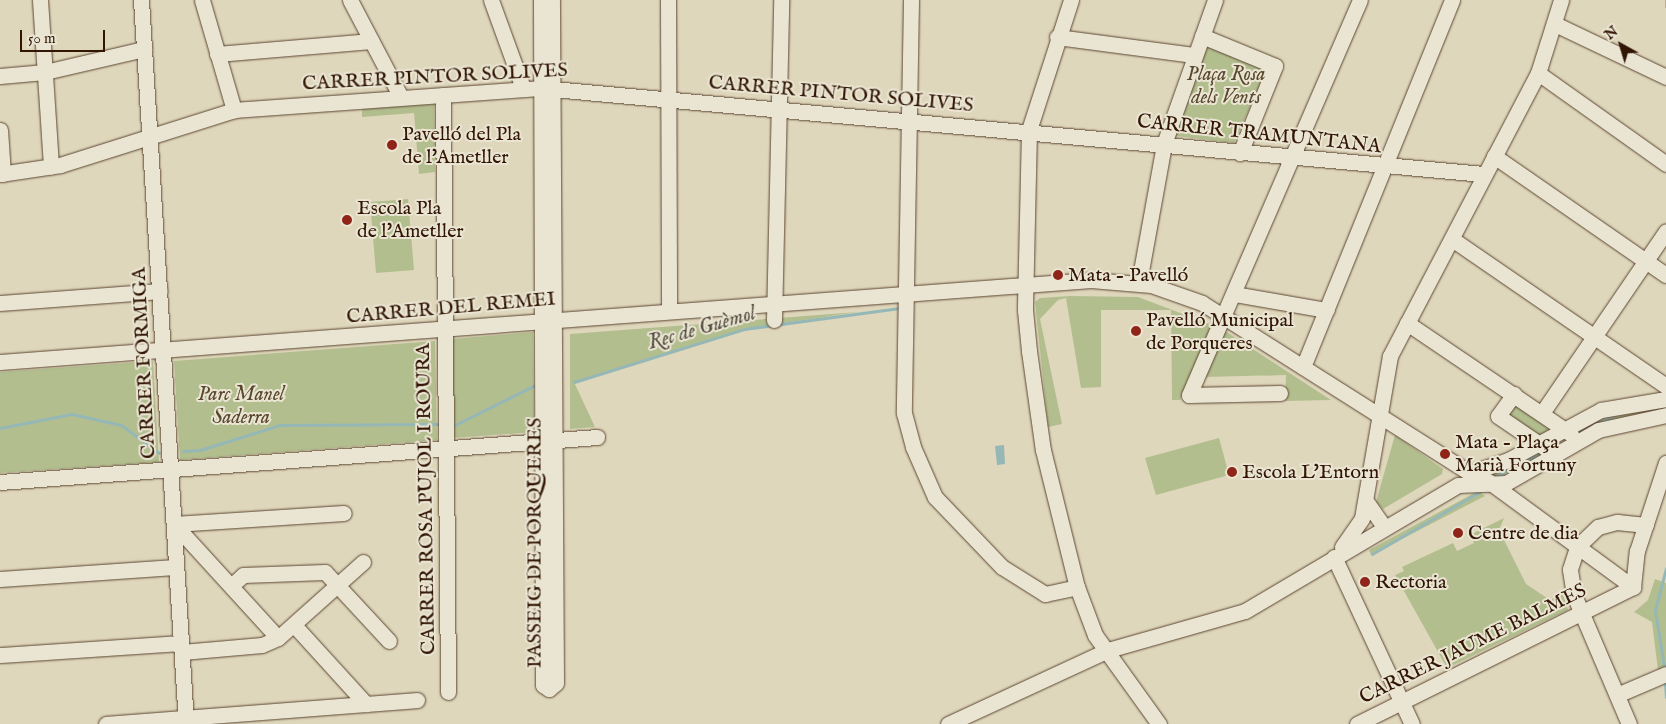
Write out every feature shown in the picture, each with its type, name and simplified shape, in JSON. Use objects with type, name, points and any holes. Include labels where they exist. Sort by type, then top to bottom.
[{"type":"street","points":[[40,0],[51,167]]},
{"type":"street","name":"CARRER FORMIGA","points":[[141,0],[186,721]]},
{"type":"street","points":[[202,0],[234,110]]},
{"type":"street","points":[[350,0],[401,97]]},
{"type":"street","points":[[491,0],[523,88]]},
{"type":"street","name":"PASSEIG DE PORQUERES","points":[[541,0],[547,88]]},
{"type":"street","name":"PASSEIG DE PORQUERES","points":[[549,442],[543,685],[549,690],[556,682],[549,442],[548,320],[547,88],[552,0]]},
{"type":"street","points":[[668,0],[669,310]]},
{"type":"street","points":[[774,320],[777,108],[781,0]]},
{"type":"street","points":[[911,0],[904,413],[922,473],[935,497],[1002,567],[1045,594],[1077,587]]},
{"type":"street","points":[[1071,0],[1057,37],[1030,130],[1026,283],[1038,422],[1077,587],[1095,635],[1108,650],[1159,724]]},
{"type":"street","points":[[1139,282],[1164,144],[1194,55],[1216,0]]},
{"type":"street","points":[[1280,393],[1189,395],[1360,0]]},
{"type":"street","points":[[1303,368],[1452,0]]},
{"type":"street","points":[[1334,557],[1353,534],[1366,501],[1390,356],[1538,73],[1557,25],[1561,0]]},
{"type":"street","points":[[1557,25],[1666,77]]},
{"type":"street","points":[[1202,36],[1275,66],[1240,153]]},
{"type":"street","points":[[1057,37],[1194,55]]},
{"type":"street","points":[[217,54],[372,41]]},
{"type":"street","points":[[0,76],[46,72],[144,49]]},
{"type":"street","points":[[1538,73],[1666,164]]},
{"type":"street","name":"CARRER PINTOR SOLIVES","points":[[2,174],[51,167],[234,110],[523,88],[547,88],[668,98],[909,121],[1030,130]]},
{"type":"street","name":"CARRER ROSA PUJOL I ROURA","points":[[443,95],[448,692]]},
{"type":"street","points":[[0,130],[2,174]]},
{"type":"street","name":"CARRER TRAMUNTANA","points":[[1030,130],[1384,168],[1484,174]]},
{"type":"street","points":[[1494,156],[1666,275]]},
{"type":"street","points":[[1542,413],[1666,231]]},
{"type":"street","points":[[1452,239],[1666,386]]},
{"type":"street","name":"CARRER DEL REMEI","points":[[0,362],[163,352],[775,300],[905,293],[1026,283],[1139,282],[1182,295],[1224,316],[1460,468]]},
{"type":"street","points":[[0,303],[160,291]]},
{"type":"street","points":[[1234,294],[1327,310]]},
{"type":"street","points":[[1407,323],[1542,413],[1579,440]]},
{"type":"street","points":[[1514,394],[1498,416],[1554,455]]},
{"type":"street","points":[[1492,482],[1508,460],[1533,440],[1564,429],[1601,410],[1666,399]]},
{"type":"street","points":[[948,724],[1108,650],[1245,611],[1384,527],[1458,485],[1492,482],[1506,483],[1579,440],[1609,426],[1666,415]]},
{"type":"street","points":[[0,482],[597,437]]},
{"type":"street","points":[[1458,485],[1460,468],[1492,482],[1633,587],[1637,551],[1666,463]]},
{"type":"street","points":[[1366,501],[1384,527]]},
{"type":"street","points":[[174,524],[344,513]]},
{"type":"street","points":[[174,524],[232,585],[278,638]]},
{"type":"street","points":[[1629,724],[1582,614],[1570,577],[1578,547],[1590,532],[1608,524],[1646,525]]},
{"type":"street","points":[[1334,557],[1412,724]]},
{"type":"street","points":[[0,655],[262,645],[278,638],[363,562]]},
{"type":"street","points":[[0,579],[175,568]]},
{"type":"street","points":[[232,585],[243,575],[325,572],[389,641]]},
{"type":"street","name":"CARRER JAUME BALMES","points":[[1357,724],[1400,701],[1582,614],[1633,587]]},
{"type":"street","points":[[294,624],[366,704]]},
{"type":"street","points":[[1617,695],[1666,674]]},
{"type":"street","points":[[106,724],[186,721],[417,700]]},
{"type":"green space","name":"Plaça Rosa dels Vents","points":[[1210,44],[1268,67],[1234,143],[1176,136],[1175,130],[1204,46]]},
{"type":"green space","points":[[434,104],[435,172],[419,174],[414,113],[362,117],[362,109]]},
{"type":"green space","points":[[408,199],[414,270],[376,273],[370,202]]},
{"type":"green space","points":[[1070,296],[1138,297],[1212,325],[1180,400],[1172,400],[1171,310],[1101,310],[1101,387],[1081,388],[1066,298],[1058,300],[1040,319],[1062,424],[1048,427],[1035,302],[1040,298]]},
{"type":"green space","points":[[858,312],[744,329],[574,382],[595,427],[570,429],[570,334]]},
{"type":"green space","points":[[1225,331],[1331,400],[1285,401],[1286,375],[1204,377]]},
{"type":"green space","points":[[533,332],[534,432],[452,438],[452,339]]},
{"type":"green space","name":"Parc Manel Saderra","points":[[435,341],[437,440],[180,460],[174,361]]},
{"type":"green space","name":"Parc Manel Saderra","points":[[153,361],[159,462],[0,473],[0,372]]},
{"type":"green space","points":[[1514,402],[1555,428],[1539,440],[1506,413]]},
{"type":"green space","points":[[1666,403],[1666,412],[1581,436],[1572,430],[1596,417]]},
{"type":"green space","points":[[1395,435],[1443,469],[1442,474],[1383,509],[1376,502]]},
{"type":"green space","points":[[1219,438],[1229,475],[1156,495],[1145,458]]},
{"type":"green space","points":[[1538,449],[1545,455],[1496,480],[1490,474]]},
{"type":"green space","points":[[1478,491],[1485,496],[1371,555],[1369,550]]},
{"type":"green space","points":[[1504,518],[1499,530],[1526,584],[1550,600],[1563,594],[1568,610],[1447,668],[1395,575],[1404,571],[1402,567],[1453,543],[1457,551],[1474,543],[1470,535]]},
{"type":"green space","points":[[1655,579],[1666,583],[1666,667],[1658,670],[1652,622],[1634,612],[1648,600]]},
{"type":"water","points":[[1004,445],[1005,464],[997,465],[995,446]]},
{"type":"waterway","name":"Rec de Guèmol","points":[[574,382],[744,329],[900,308]]},
{"type":"waterway","name":"Rec de Guèmol","points":[[455,425],[533,386]]},
{"type":"waterway","name":"Rec de Guèmol","points":[[0,428],[72,414],[121,425],[159,453]]},
{"type":"waterway","name":"Rec de Guèmol","points":[[1580,430],[1618,414]]},
{"type":"waterway","name":"Rec de Guèmol","points":[[183,451],[200,450],[280,425],[437,424]]},
{"type":"waterway","name":"Rec de Guèmol","points":[[1495,476],[1539,454]]},
{"type":"waterway","name":"Rec de Guèmol","points":[[1372,554],[1481,491]]},
{"type":"waterway","points":[[1664,667],[1655,610],[1666,568]]},
{"type":"waterway","points":[[1665,684],[1666,697]]},
{"type":"place","name":"Pavelló del Pla de l'Ametller","points":[[392,145]]},
{"type":"place","name":"Escola Pla de l'Ametller","points":[[347,220]]},
{"type":"place","name":"Mata - Pavelló","points":[[1058,275]]},
{"type":"place","name":"Pavelló Municipal de Porqueres","points":[[1136,331]]},
{"type":"place","name":"Mata - Plaça Marià Fortuny","points":[[1445,454]]},
{"type":"place","name":"Escola L'Entorn","points":[[1232,472]]},
{"type":"place","name":"Centre de dia","points":[[1458,533]]},
{"type":"place","name":"Rectoria","points":[[1365,582]]}]
